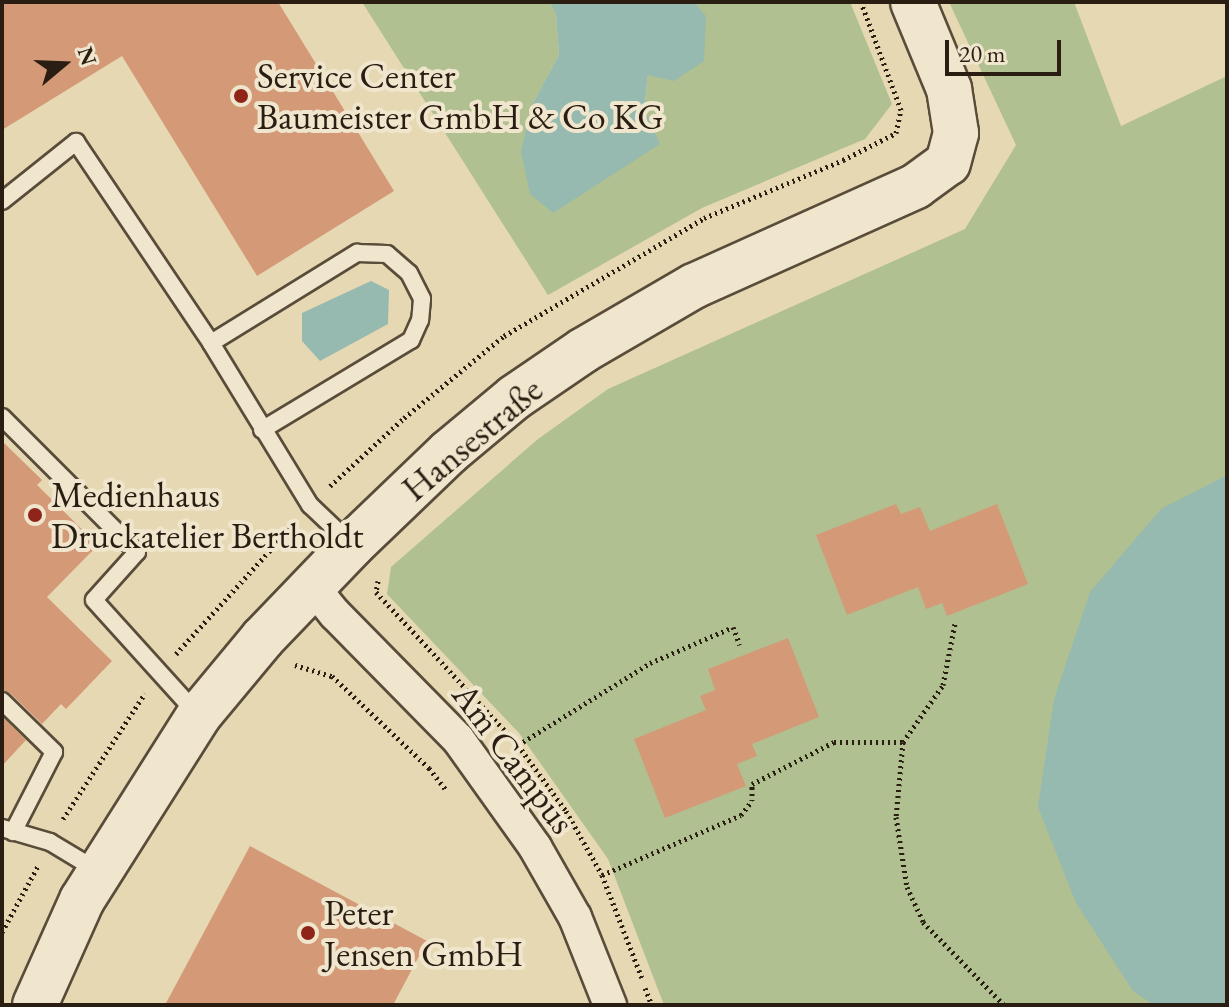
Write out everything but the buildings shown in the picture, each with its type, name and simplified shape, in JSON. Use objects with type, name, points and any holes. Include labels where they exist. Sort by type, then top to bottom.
[{"type":"street","name":"Hansestraße","points":[[35,1005],[82,900],[199,715],[262,639],[313,587],[366,556],[449,452],[515,397],[584,350],[694,286],[916,186],[948,163],[956,133],[949,89],[913,2]]},
{"type":"street","name":"Am Campus","points":[[313,587],[335,614],[458,739],[535,847],[575,917],[610,1005]]},
{"type":"lane","points":[[2,201],[76,142],[211,343],[310,505],[366,556]]},
{"type":"lane","points":[[211,343],[357,253],[387,254],[409,273],[422,299],[420,320],[411,340],[262,430]]},
{"type":"lane","points":[[2,417],[137,552],[94,600],[199,715]]},
{"type":"lane","points":[[2,701],[54,752],[7,830],[50,842],[99,872]]},
{"type":"path","points":[[861,2],[901,110],[896,133]]},
{"type":"path","points":[[366,556],[376,592],[453,670],[518,745],[566,811],[602,875],[652,1005]]},
{"type":"path","points":[[224,603],[290,664],[309,666],[332,676],[429,768],[455,801]]},
{"type":"path","points":[[955,623],[943,685],[903,742],[896,817],[907,887],[923,922],[1004,1005]]},
{"type":"path","points":[[518,745],[650,663],[733,627],[740,645]]},
{"type":"path","points":[[602,875],[741,815],[752,801],[752,784],[834,742],[903,742]]},
{"type":"green space","points":[[362,2],[549,2],[556,14],[559,55],[533,103],[644,109],[648,75],[706,17],[694,2],[850,2],[892,104],[865,139],[702,208],[548,295]]},
{"type":"green space","points":[[949,2],[1074,2],[1121,126],[1227,76],[1227,1005],[664,1005],[608,859],[519,733],[387,594],[391,567],[538,439],[608,389],[965,229],[1016,145]]},
{"type":"water","points":[[549,2],[694,2],[706,16],[704,61],[674,81],[648,75],[644,109],[660,144],[553,213],[530,194],[521,151],[533,103],[559,55],[556,14]]},
{"type":"water","points":[[371,281],[389,290],[388,324],[320,361],[302,341],[302,313]]},
{"type":"water","points":[[1227,475],[1227,1005],[1154,1005],[1133,991],[1076,903],[1038,807],[1054,699],[1090,592],[1161,509]]},
{"type":"place","name":"Service Center Baumeister GmbH & Co KG","points":[[241,96]]},
{"type":"place","name":"Medienhaus Druckatelier Bertholdt","points":[[35,515]]},
{"type":"place","name":"Peter Jensen GmbH","points":[[308,933]]}]
